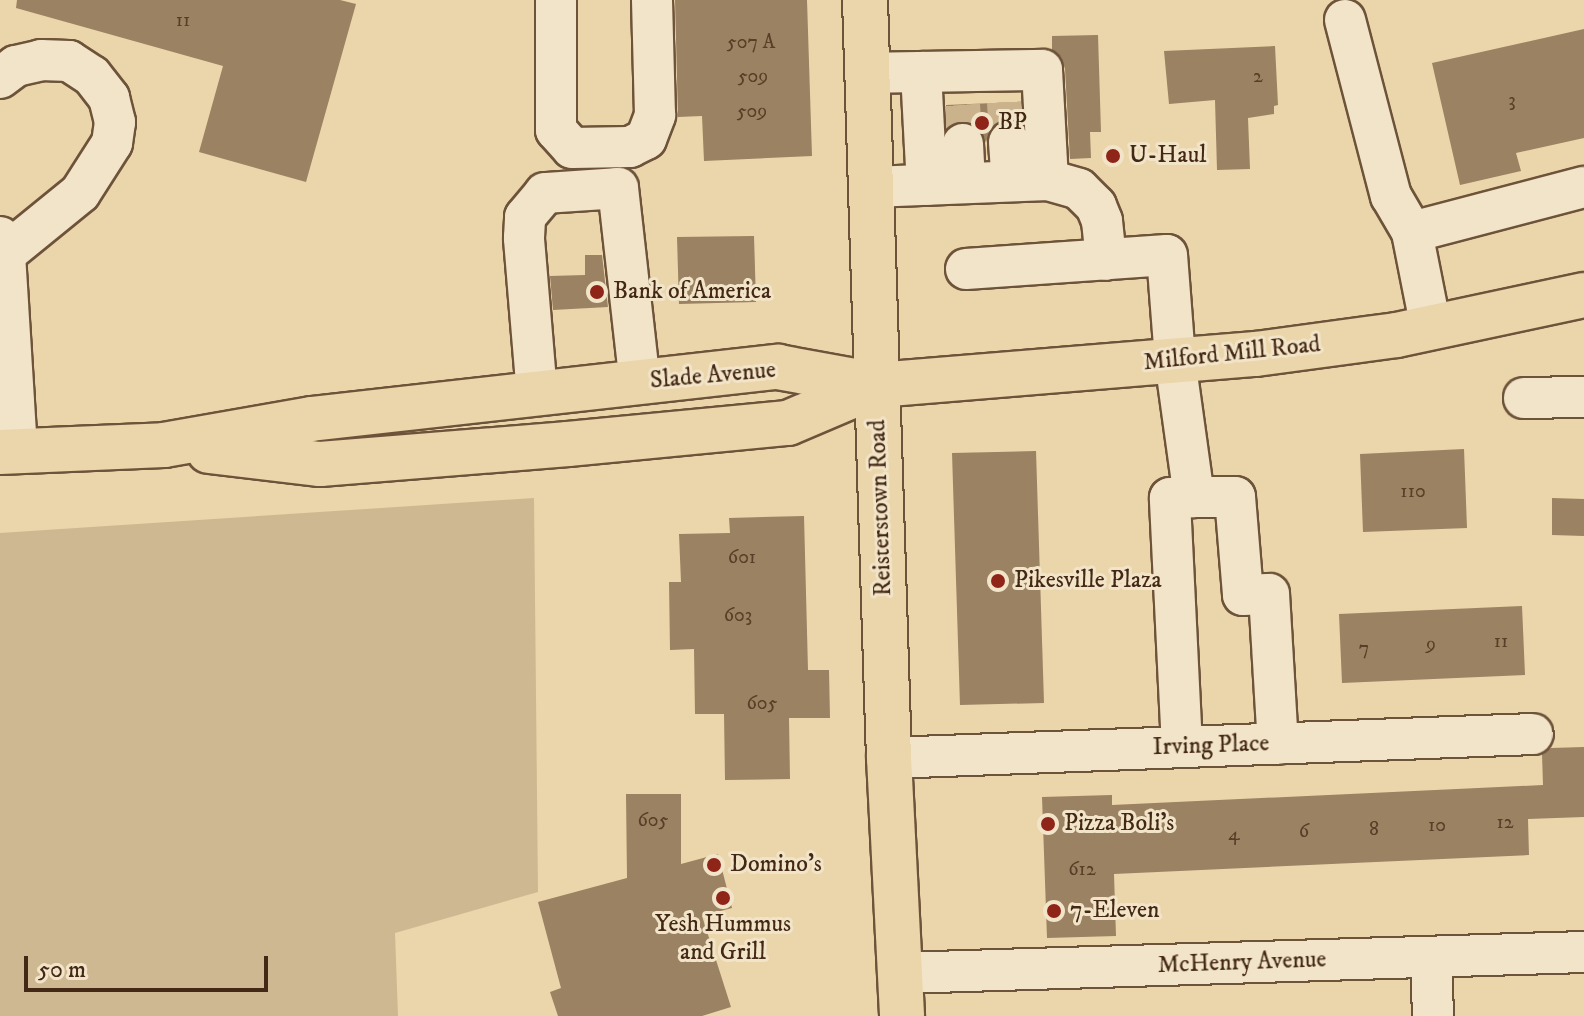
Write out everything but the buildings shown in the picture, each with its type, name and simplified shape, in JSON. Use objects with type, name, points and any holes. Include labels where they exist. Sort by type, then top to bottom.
[{"type":"main road","name":"Reisterstown Road","points":[[865,0],[889,758],[902,1016]]},
{"type":"main road","name":"Milford Mill Road","points":[[877,385],[1256,354],[1431,328],[1584,295]]},
{"type":"main road","name":"Slade Avenue","points":[[8,451],[164,445],[311,419],[778,367],[877,385]]},
{"type":"main road","name":"Slade Avenue","points":[[164,445],[320,464],[552,446],[788,423],[877,385]]},
{"type":"street","points":[[556,0],[556,130],[572,148],[630,147],[646,139],[655,115],[652,0]]},
{"type":"street","points":[[1345,20],[1391,196],[1412,232],[1431,328]]},
{"type":"street","points":[[0,78],[16,66],[41,60],[69,61],[92,76],[109,98],[115,122],[112,143],[80,193],[2,246],[8,451]]},
{"type":"street","points":[[868,73],[946,83],[1005,86],[1042,70],[1030,181]]},
{"type":"street","points":[[946,83],[946,184]]},
{"type":"street","points":[[1009,142],[1030,181]]},
{"type":"street","points":[[946,184],[963,144]]},
{"type":"street","points":[[871,187],[1030,181],[1079,189],[1096,206],[1102,221],[1106,260]]},
{"type":"street","points":[[1412,232],[1584,187]]},
{"type":"street","points":[[537,394],[524,238],[525,217],[545,193],[618,188],[640,383]]},
{"type":"street","points":[[966,269],[1167,255],[1175,360],[1194,497]]},
{"type":"street","points":[[1524,398],[1584,397]]},
{"type":"street","points":[[1182,747],[1170,498],[1194,497],[1235,497],[1243,595],[1269,594],[1278,744]]},
{"type":"street","name":"Irving Place","points":[[889,758],[1533,734]]},
{"type":"street","name":"McHenry Avenue","points":[[901,973],[1584,952]]},
{"type":"street","points":[[1431,958],[1433,1016]]},
{"type":"shaded area","points":[[534,498],[538,892],[395,933],[398,1016],[0,1016],[0,533]]},
{"type":"tunnel","points":[[1007,102],[1009,142]]},
{"type":"tunnel","points":[[960,105],[963,144]]},
{"type":"place","name":"BP","points":[[982,123]]},
{"type":"place","name":"U-Haul","points":[[1113,156]]},
{"type":"place","name":"Bank of America","points":[[597,292]]},
{"type":"place","name":"Pikesville Plaza","points":[[998,581]]},
{"type":"place","name":"Pizza Boli's","points":[[1048,824]]},
{"type":"place","name":"Domino's","points":[[714,865]]},
{"type":"place","name":"Yesh Hummus and Grill","points":[[723,898]]},
{"type":"place","name":"7-Eleven","points":[[1054,911]]}]
